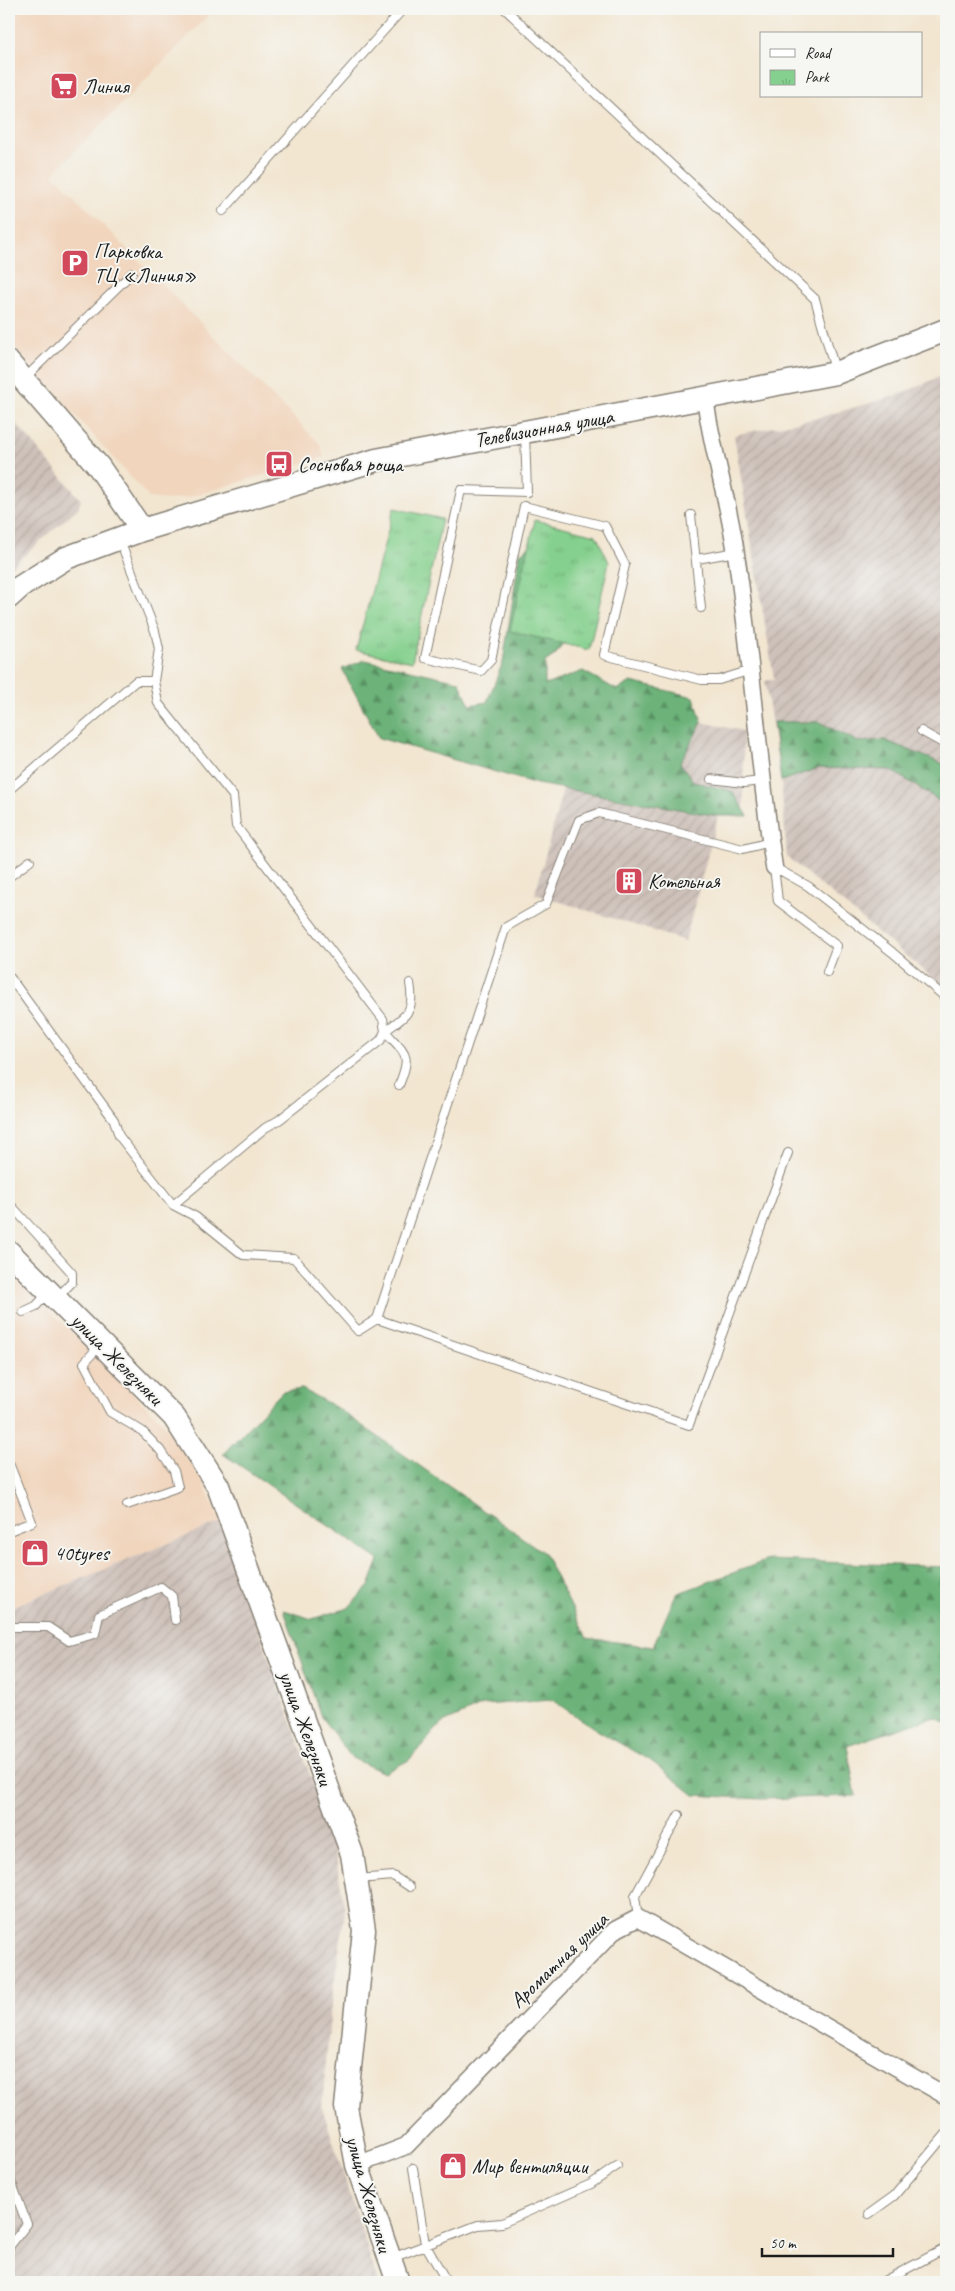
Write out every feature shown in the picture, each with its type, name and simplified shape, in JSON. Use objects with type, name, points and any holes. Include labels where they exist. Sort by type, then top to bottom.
[{"type":"street","name":"Телевизионная улица","points":[[142,530],[376,460],[836,373],[946,330]]},
{"type":"street","points":[[9,363],[99,467],[142,530],[66,558],[20,586],[9,597]]},
{"type":"street","points":[[705,398],[708,424],[736,552],[751,670],[761,781],[774,867]]},
{"type":"street","name":"улица Железняки","points":[[9,1252],[174,1417],[218,1486],[352,1854],[364,1930],[346,2107],[357,2165],[388,2259],[398,2282]]},
{"type":"street","name":"Ароматная улица","points":[[357,2165],[406,2146],[615,1930],[638,1918],[946,2096]]},
{"type":"lane","points":[[223,212],[403,9]]},
{"type":"lane","points":[[506,9],[814,299],[836,373]]},
{"type":"lane","points":[[23,380],[132,273]]},
{"type":"lane","points":[[525,431],[527,492],[492,660],[481,671],[425,658],[461,490],[527,492]]},
{"type":"lane","points":[[524,506],[605,526],[625,564],[604,655],[702,680],[720,680],[751,670]]},
{"type":"lane","points":[[691,515],[701,608]]},
{"type":"lane","points":[[119,539],[137,580],[155,631],[159,649],[154,681],[158,703],[233,796],[236,826],[382,1019],[385,1031],[405,1054],[407,1066],[399,1085]]},
{"type":"lane","points":[[696,559],[736,552]]},
{"type":"lane","points":[[9,790],[136,681],[154,681]]},
{"type":"lane","points":[[921,731],[946,746]]},
{"type":"lane","points":[[711,779],[744,782],[761,781]]},
{"type":"lane","points":[[9,976],[114,1120],[119,1136],[173,1205],[196,1217],[243,1255],[294,1258],[358,1331],[377,1319],[506,928],[546,904],[579,820],[599,813],[743,849],[770,842]]},
{"type":"lane","points":[[9,877],[30,861]]},
{"type":"lane","points":[[774,867],[778,901],[837,946],[826,972]]},
{"type":"lane","points":[[774,867],[808,886],[892,952],[946,998]]},
{"type":"lane","points":[[173,1205],[265,1128],[279,1120],[381,1040],[385,1031],[407,1014],[412,998],[410,983]]},
{"type":"lane","points":[[377,1319],[688,1425],[788,1153]]},
{"type":"lane","points":[[9,1203],[72,1273],[72,1282],[36,1306],[23,1312]]},
{"type":"lane","points":[[102,1344],[84,1363],[110,1412],[142,1431],[160,1450],[174,1471],[178,1487],[127,1505]]},
{"type":"lane","points":[[9,1463],[32,1522],[9,1531]]},
{"type":"lane","points":[[9,1627],[48,1627],[70,1640],[95,1634],[99,1615],[161,1588],[172,1596],[174,1620]]},
{"type":"lane","points":[[638,1918],[635,1896],[679,1815]]},
{"type":"lane","points":[[356,1879],[393,1876],[410,1887]]},
{"type":"lane","points":[[869,2214],[894,2196],[946,2134]]},
{"type":"lane","points":[[388,2259],[478,2225],[502,2223],[591,2184],[617,2166]]},
{"type":"lane","points":[[412,2168],[425,2244],[447,2282]]},
{"type":"lane","points":[[9,2176],[27,2224],[9,2247]]},
{"type":"lane","points":[[882,2282],[946,2248]]},
{"type":"shaded area","name":"Парковка ТЦ «Линия»","points":[[9,9],[210,9],[212,12],[53,174],[320,444],[324,457],[190,497],[167,500],[149,498],[9,341]]},
{"type":"shaded area","points":[[946,374],[946,989],[787,857],[781,781],[765,681],[774,679],[734,435],[817,418],[898,395]]},
{"type":"shaded area","points":[[9,415],[81,500],[78,508],[9,569]]},
{"type":"shaded area","points":[[688,719],[743,731],[744,808],[718,816],[685,941],[535,894],[563,789],[671,808]]},
{"type":"shaded area","points":[[9,1270],[164,1424],[203,1482],[221,1522],[9,1608]]},
{"type":"shaded area","points":[[221,1522],[333,1840],[345,1911],[331,2005],[322,2107],[378,2282],[9,2282],[9,1608]]},
{"type":"green space","points":[[394,508],[442,519],[412,662],[356,650]]},
{"type":"green space","points":[[535,520],[596,535],[609,562],[589,650],[510,631]]},
{"type":"green space","points":[[540,540],[545,610],[563,644],[555,655],[545,662],[545,685],[583,671],[617,690],[631,682],[694,697],[702,722],[680,763],[694,782],[732,791],[748,816],[718,816],[537,784],[379,738],[342,669],[365,660],[459,681],[470,705],[487,702],[503,662],[520,553]]},
{"type":"green space","points":[[773,722],[819,722],[858,742],[884,740],[946,765],[946,805],[891,770],[819,768],[781,781]]},
{"type":"green space","points":[[302,1389],[337,1408],[544,1553],[587,1638],[653,1647],[676,1594],[768,1560],[946,1567],[946,1723],[935,1717],[847,1746],[856,1796],[761,1799],[694,1795],[654,1763],[597,1730],[552,1700],[483,1705],[441,1724],[409,1760],[384,1773],[352,1758],[321,1717],[284,1610],[312,1619],[348,1608],[369,1586],[379,1560],[223,1454],[282,1392]]},
{"type":"place","name":"Линия","points":[[64,86]]},
{"type":"place","name":"Парковка ТЦ «Линия»","points":[[75,263]]},
{"type":"place","name":"Сосновая роща","points":[[279,464]]},
{"type":"place","name":"Котельная","points":[[629,881]]},
{"type":"place","name":"40tyres","points":[[35,1553]]},
{"type":"place","name":"Мир вентиляции","points":[[453,2166]]}]
